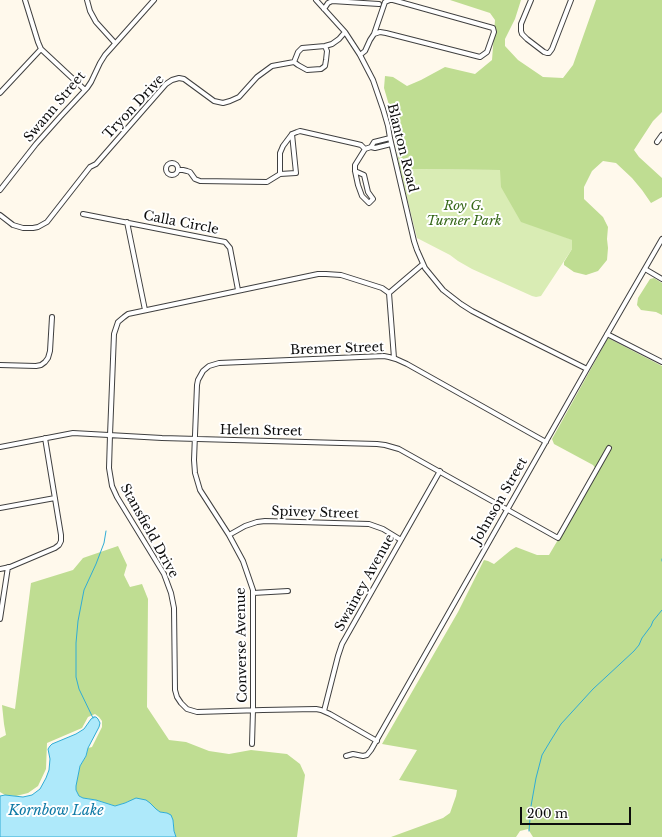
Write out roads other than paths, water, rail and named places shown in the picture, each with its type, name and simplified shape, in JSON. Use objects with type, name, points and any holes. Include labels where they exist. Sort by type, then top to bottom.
[{"type":"street","points":[[25,0],[38,42],[42,49],[85,90]]},
{"type":"street","points":[[87,0],[90,11],[96,22],[115,43]]},
{"type":"street","name":"Swann Street","points":[[0,190],[36,144],[85,90],[91,82],[102,59],[154,0]]},
{"type":"street","name":"Blanton Road","points":[[316,0],[345,32],[360,55],[378,94],[388,126],[416,250],[433,279],[443,290],[461,304],[499,325],[587,369]]},
{"type":"street","points":[[360,55],[365,51],[374,34],[385,2],[390,0],[493,28],[494,32],[487,52],[480,57],[386,33],[380,32],[374,34]]},
{"type":"street","points":[[531,0],[521,24],[521,31],[527,40],[547,54],[552,49],[571,0]]},
{"type":"street","points":[[324,9],[328,3],[332,1],[379,4]]},
{"type":"street","points":[[325,46],[327,51],[325,66],[321,69],[307,70],[294,62],[298,52],[302,48],[332,44],[345,32]]},
{"type":"street","points":[[0,93],[42,49]]},
{"type":"street","name":"Tryon Drive","points":[[0,215],[13,225],[23,228],[33,228],[47,222],[90,167],[96,164],[166,84],[172,80],[179,78],[184,79],[214,101],[223,103],[239,97],[257,77],[272,66],[294,62]]},
{"type":"street","points":[[0,84],[4,88]]},
{"type":"street","points":[[280,174],[280,153],[283,146],[292,134],[300,131],[357,144],[365,149]]},
{"type":"street","points":[[178,170],[190,172],[200,181],[267,182],[280,174],[296,174],[292,134]]},
{"type":"street","points":[[657,142],[662,134]]},
{"type":"street","points":[[371,147],[374,142],[390,138]]},
{"type":"street","points":[[354,171],[364,175],[368,192],[373,199],[369,203],[362,196],[356,180],[354,171],[355,165],[365,149],[391,144]]},
{"type":"street","name":"Calla Circle","points":[[83,214],[225,242],[230,248],[238,290]]},
{"type":"street","points":[[127,222],[145,310]]},
{"type":"street","name":"Johnson Street","points":[[346,756],[353,754],[363,756],[367,755],[377,741],[507,509],[662,239]]},
{"type":"street","points":[[394,358],[389,293],[423,264]]},
{"type":"street","points":[[645,269],[662,279]]},
{"type":"street","name":"Stansfield Drive","points":[[377,741],[324,711],[316,709],[197,712],[183,706],[177,698],[175,690],[174,608],[171,593],[164,574],[117,497],[112,486],[109,468],[114,334],[118,322],[130,313],[318,274],[341,275],[382,288],[389,293]]},
{"type":"street","points":[[0,365],[36,366],[45,362],[50,351],[52,317]]},
{"type":"street","points":[[607,334],[662,362]]},
{"type":"street","name":"Bremer Street","points":[[195,439],[197,385],[203,371],[209,366],[214,364],[384,356],[394,358],[414,368],[546,442]]},
{"type":"street","name":"Helen Street","points":[[0,447],[73,433],[162,438],[385,445],[399,449],[440,471],[558,538],[608,448]]},
{"type":"street","points":[[0,569],[55,548],[59,545],[61,540],[45,438]]},
{"type":"street","name":"Converse Avenue","points":[[195,439],[194,465],[200,490],[229,535],[243,561],[253,593],[252,744]]},
{"type":"street","name":"Swainey Avenue","points":[[324,711],[342,644],[440,471]]},
{"type":"street","points":[[0,508],[55,498]]},
{"type":"street","name":"Spivey Street","points":[[229,535],[252,524],[273,521],[369,524],[383,529],[401,540]]},
{"type":"street","points":[[0,619],[8,567]]},
{"type":"street","points":[[253,593],[288,590]]},
{"type":"water","name":"Kornbow Lake","points":[[94,717],[98,719],[100,723],[88,748],[86,756],[80,766],[76,786],[79,796],[115,806],[136,798],[146,800],[160,812],[171,815],[176,837],[0,837],[0,796],[5,795],[23,797],[32,795],[40,789],[49,770],[50,759],[48,749],[50,746],[84,729]]},
{"type":"waterway","points":[[93,718],[79,689],[76,677],[76,643],[78,621],[84,590],[104,543],[106,531]]},
{"type":"waterway","points":[[529,831],[531,806],[536,778],[542,755],[551,740],[561,724],[593,689],[634,651],[653,621],[662,610]]},
{"type":"park label","name":"Roy G. Turner Park","points":[[464,214]]}]
